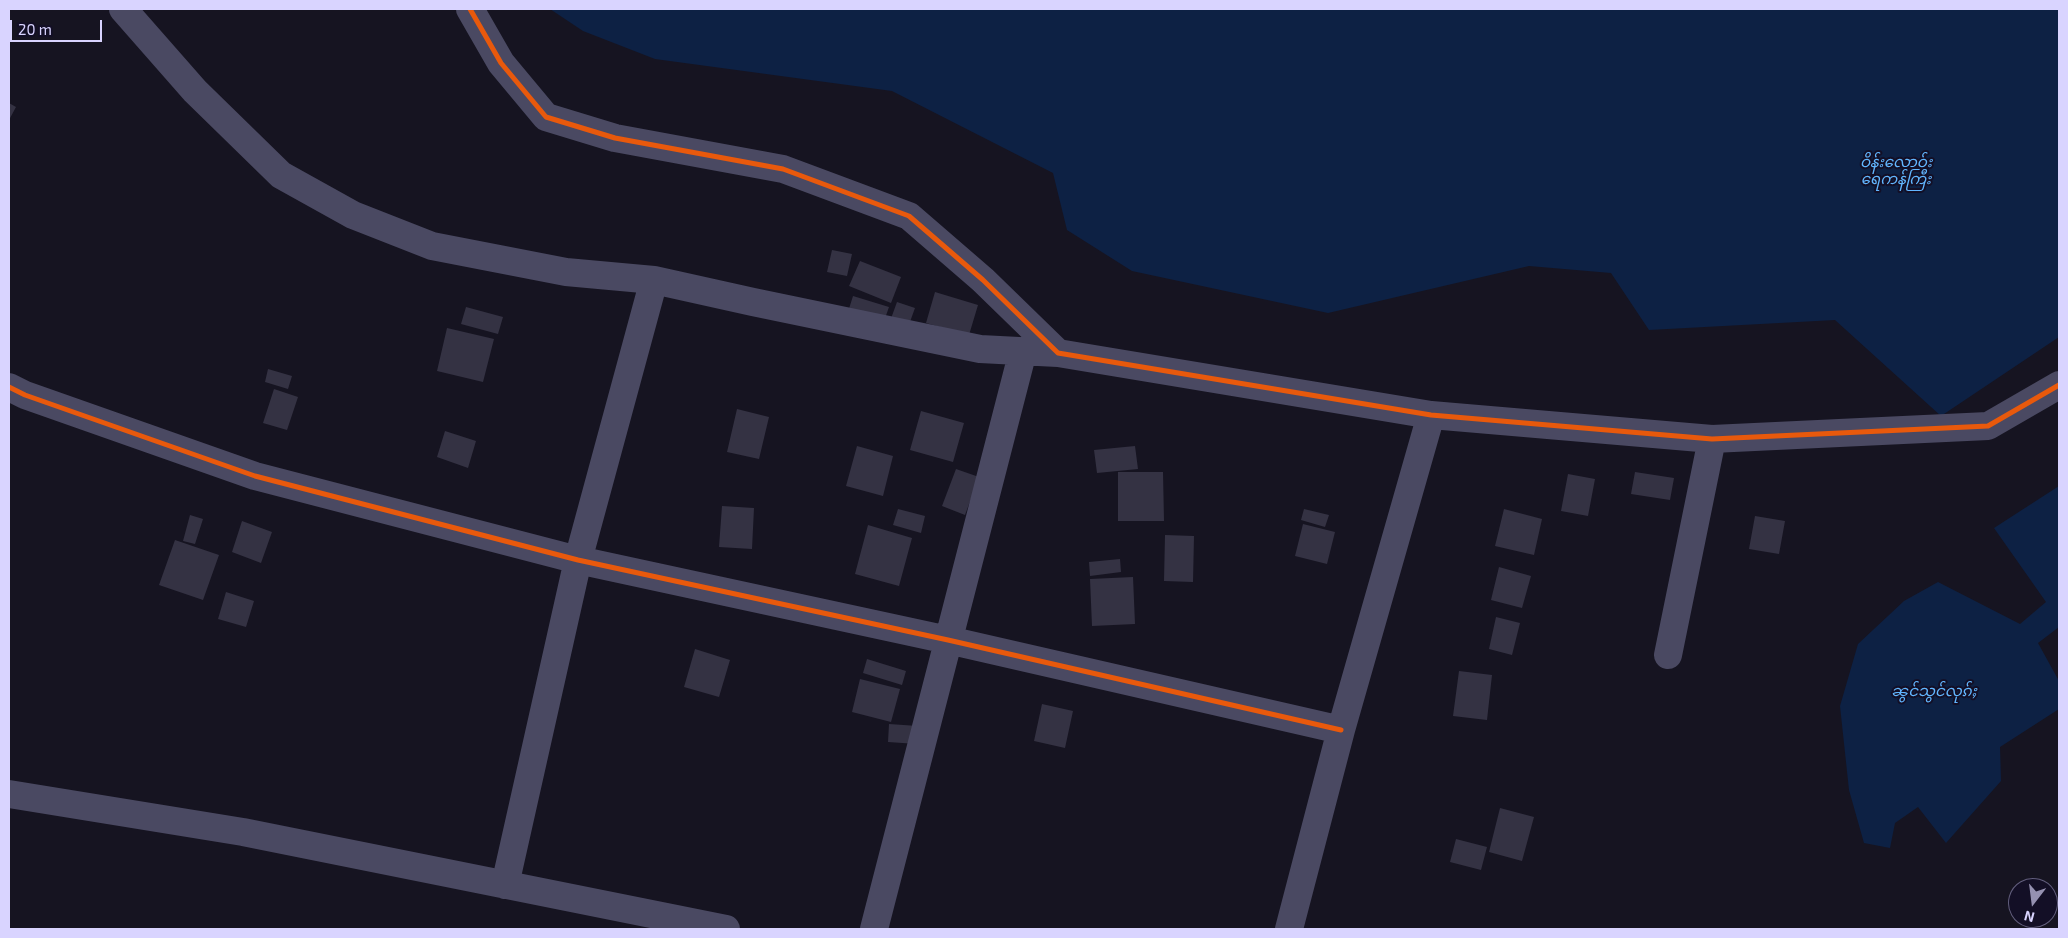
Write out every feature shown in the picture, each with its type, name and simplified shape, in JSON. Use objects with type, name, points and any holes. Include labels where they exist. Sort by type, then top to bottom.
[{"type":"street","points":[[123,9],[194,91],[282,175],[353,216],[432,246],[566,272],[654,280],[980,349],[1058,353],[1431,415],[1712,439],[1988,426],[2059,385]]},
{"type":"street","points":[[470,9],[501,63],[546,117],[615,138],[783,169],[909,216],[983,280],[1058,353]]},
{"type":"street","points":[[505,885],[578,560],[654,280]]},
{"type":"street","points":[[874,929],[1022,351]]},
{"type":"street","points":[[9,387],[26,395],[255,476],[578,560],[948,640],[1341,730]]},
{"type":"street","points":[[1289,929],[1341,730],[1431,415]]},
{"type":"street","points":[[1668,655],[1712,439]]},
{"type":"street","points":[[9,794],[243,832],[726,929]]},
{"type":"water","name":"ဝိန်းလောဝ်း ရေကန်ကြီး","points":[[550,9],[2058,9],[2059,337],[1941,416],[1835,320],[1649,330],[1611,273],[1529,266],[1328,313],[1132,271],[1067,230],[1053,173],[892,91],[655,59],[583,31]]},
{"type":"water","name":"ၼွင်သွင်လုၵ်ႈ","points":[[2059,486],[2059,627],[2038,643],[2059,681],[2059,709],[2000,747],[2001,781],[1946,843],[1918,807],[1895,823],[1890,848],[1864,843],[1849,790],[1840,706],[1858,644],[1904,601],[1938,582],[2020,624],[2046,602],[1994,528]]},
{"type":"building","points":[[9,103],[16,107],[9,120]]},
{"type":"building","points":[[832,250],[852,254],[847,276],[827,272]]},
{"type":"building","points":[[860,261],[901,277],[891,303],[849,286]]},
{"type":"building","points":[[935,292],[978,305],[969,335],[926,323]]},
{"type":"building","points":[[853,296],[889,307],[882,327],[847,315]]},
{"type":"building","points":[[897,302],[915,308],[907,330],[889,324]]},
{"type":"building","points":[[466,307],[503,317],[498,334],[461,324]]},
{"type":"building","points":[[447,328],[494,339],[483,382],[437,371]]},
{"type":"building","points":[[268,369],[292,376],[288,389],[265,382]]},
{"type":"building","points":[[274,389],[298,397],[287,430],[263,423]]},
{"type":"building","points":[[737,409],[769,417],[759,459],[727,452]]},
{"type":"building","points":[[921,411],[964,423],[953,462],[910,450]]},
{"type":"building","points":[[445,431],[476,441],[468,468],[437,457]]},
{"type":"building","points":[[857,446],[893,456],[883,496],[846,486]]},
{"type":"building","points":[[1135,446],[1138,469],[1097,473],[1094,450]]},
{"type":"building","points":[[956,469],[979,477],[965,515],[942,506]]},
{"type":"building","points":[[1118,472],[1163,472],[1164,521],[1118,521]]},
{"type":"building","points":[[1635,472],[1674,478],[1670,500],[1631,494]]},
{"type":"building","points":[[1568,474],[1595,479],[1588,516],[1561,511]]},
{"type":"building","points":[[722,506],[754,508],[752,549],[719,547]]},
{"type":"building","points":[[898,509],[925,516],[921,533],[893,525]]},
{"type":"building","points":[[1304,509],[1329,515],[1325,527],[1301,520]]},
{"type":"building","points":[[1504,509],[1542,519],[1534,555],[1495,546]]},
{"type":"building","points":[[190,515],[203,519],[195,544],[183,541]]},
{"type":"building","points":[[1755,516],[1785,521],[1779,554],[1749,549]]},
{"type":"building","points":[[242,521],[272,532],[261,563],[232,552]]},
{"type":"building","points":[[1303,524],[1335,532],[1327,564],[1295,556]]},
{"type":"building","points":[[868,525],[912,538],[899,586],[855,574]]},
{"type":"building","points":[[1165,535],[1194,536],[1193,582],[1164,581]]},
{"type":"building","points":[[175,540],[219,555],[203,600],[159,585]]},
{"type":"building","points":[[1120,559],[1121,572],[1090,576],[1089,562]]},
{"type":"building","points":[[1499,567],[1531,576],[1522,608],[1491,600]]},
{"type":"building","points":[[1133,577],[1135,624],[1092,626],[1090,579]]},
{"type":"building","points":[[226,592],[254,601],[246,627],[218,619]]},
{"type":"building","points":[[1496,617],[1520,623],[1512,655],[1489,649]]},
{"type":"building","points":[[695,649],[730,660],[719,697],[684,687]]},
{"type":"building","points":[[867,659],[906,671],[902,685],[863,673]]},
{"type":"building","points":[[1459,671],[1492,675],[1487,720],[1453,716]]},
{"type":"building","points":[[860,679],[900,689],[891,722],[852,712]]},
{"type":"building","points":[[1042,704],[1073,711],[1065,748],[1034,741]]},
{"type":"building","points":[[889,724],[918,726],[917,744],[888,742]]},
{"type":"building","points":[[1500,808],[1534,817],[1522,861],[1489,852]]},
{"type":"building","points":[[1456,839],[1487,847],[1481,870],[1450,862]]},
{"type":"cycle path","points":[[470,9],[501,63],[546,117],[615,138],[783,169],[909,216],[983,280],[1058,353],[1431,415],[1712,439],[1988,426],[2059,385]]},
{"type":"cycle path","points":[[9,387],[25,395],[255,476],[578,560],[948,640],[1341,730]]}]
